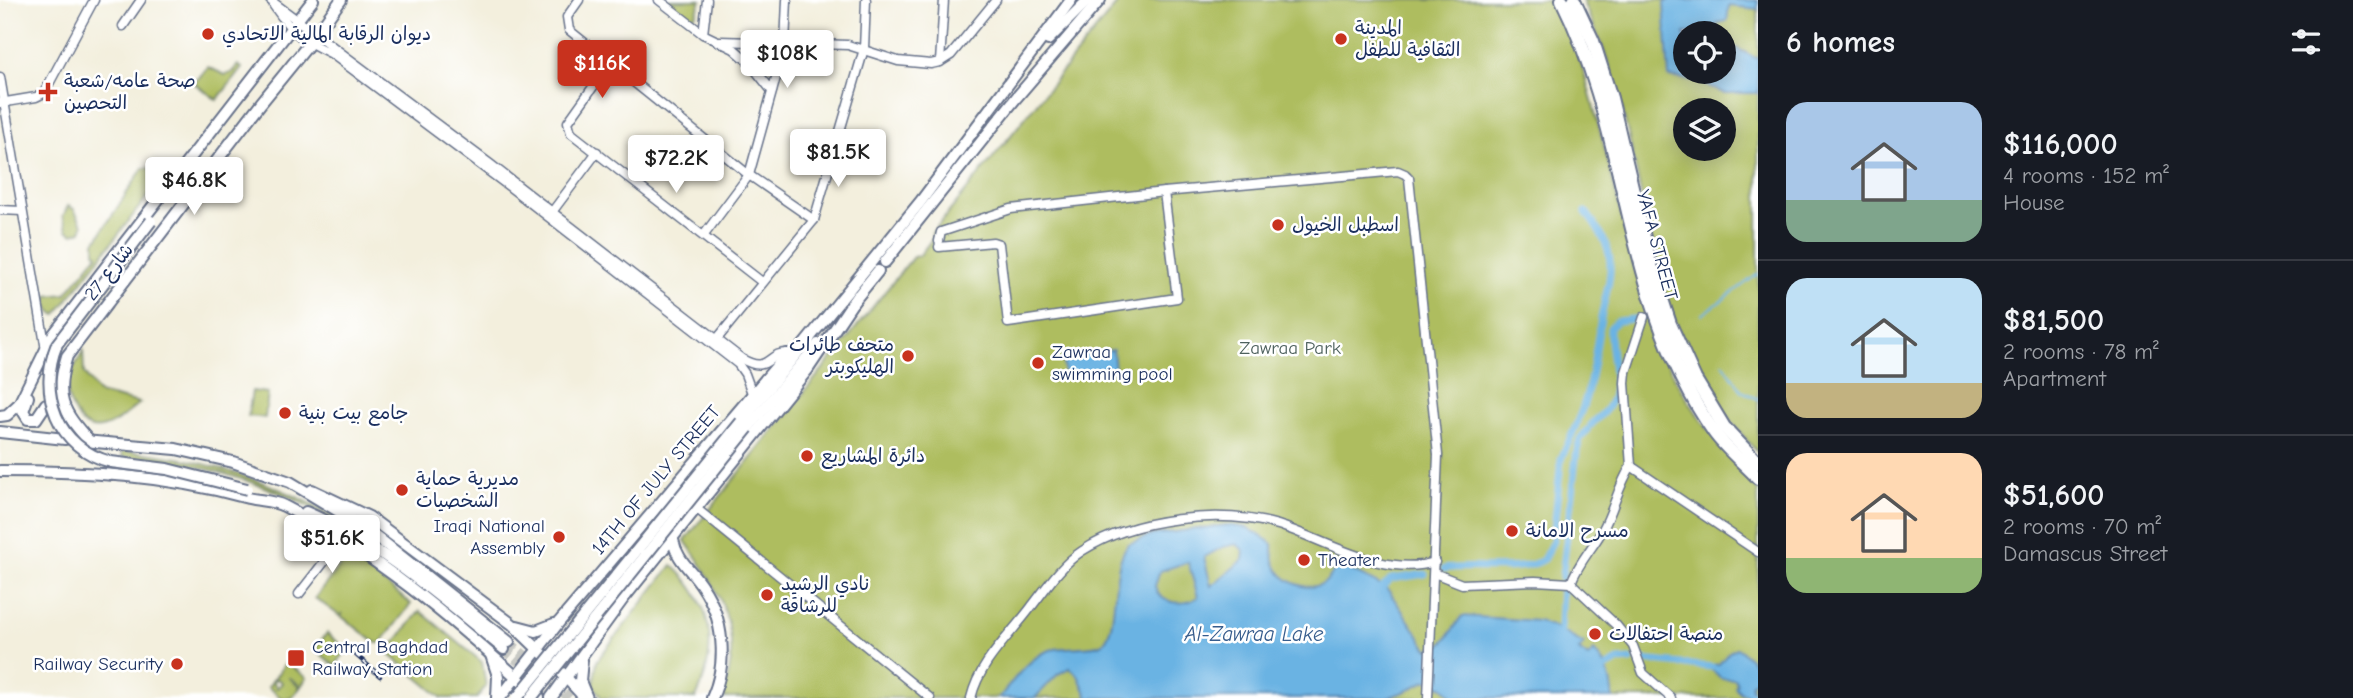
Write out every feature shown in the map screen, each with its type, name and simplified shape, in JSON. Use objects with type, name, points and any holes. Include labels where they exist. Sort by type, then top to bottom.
[{"type":"highway","name":"YAFA STREET","points":[[1562,0],[1595,79],[1639,260],[1660,328],[1685,382],[1715,433],[1758,478]]},
{"type":"highway","name":"YAFA STREET","points":[[1574,0],[1593,41],[1611,98],[1649,259],[1670,324],[1695,379],[1724,427],[1758,463]]},
{"type":"main road","name":"شارع 27","points":[[0,416],[7,415],[19,404],[59,326],[313,0]]},
{"type":"main road","name":"شارع 27","points":[[54,391],[67,356],[341,0]]},
{"type":"main road","name":"14TH OF JULY STREET","points":[[745,425],[798,353],[881,266],[1071,0]]},
{"type":"main road","points":[[1025,63],[1080,0]]},
{"type":"main road","name":"14TH OF JULY STREET","points":[[1025,63],[1088,0]]},
{"type":"main road","name":"14TH OF JULY STREET","points":[[745,425],[755,405],[798,353],[852,294],[925,204],[1100,0]]},
{"type":"main road","points":[[166,189],[151,221],[57,344],[48,379],[53,410],[62,429],[72,440],[98,458],[179,471],[247,488],[342,539],[488,650],[520,680]]},
{"type":"main road","name":"14TH OF JULY STREET","points":[[551,698],[563,675],[584,654],[623,599],[808,369],[852,294]]},
{"type":"main road","name":"14TH OF JULY STREET","points":[[499,698],[520,680],[541,653],[560,621],[752,393],[798,353]]},
{"type":"main road","points":[[798,353],[809,362],[808,369]]},
{"type":"main road","points":[[38,368],[23,408],[24,415],[31,420],[36,419],[47,404]]},
{"type":"main road","points":[[60,379],[62,402],[85,441],[176,449],[233,462],[328,496],[369,517],[512,624],[541,653]]},
{"type":"main road","points":[[517,698],[745,425]]},
{"type":"main road","points":[[531,698],[745,425]]},
{"type":"main road","points":[[0,432],[65,439]]},
{"type":"main road","points":[[109,465],[110,443]]},
{"type":"main road","points":[[0,471],[109,465],[301,510],[329,521],[368,544],[506,645],[363,526],[290,482]]},
{"type":"main road","points":[[673,540],[678,558],[701,584],[718,619],[721,660],[712,698]]},
{"type":"main road","points":[[512,624],[536,631],[560,621]]},
{"type":"main road","points":[[488,650],[498,676],[499,698]]},
{"type":"main road","points":[[584,654],[580,681],[586,698]]},
{"type":"main road","points":[[563,675],[586,698]]},
{"type":"street","points":[[1,103],[44,93],[94,0]]},
{"type":"street","points":[[123,26],[141,0]]},
{"type":"street","points":[[270,0],[309,44],[332,54],[738,364],[745,374],[755,405]]},
{"type":"street","points":[[579,0],[567,17],[569,30],[749,175],[814,220]]},
{"type":"street","points":[[659,0],[703,34],[734,49],[749,62],[772,91]]},
{"type":"street","points":[[703,34],[707,0]]},
{"type":"street","points":[[704,235],[749,175],[785,44],[786,0]]},
{"type":"street","points":[[717,340],[814,220],[864,49],[866,0]]},
{"type":"street","points":[[940,62],[944,0]]},
{"type":"street","points":[[720,41],[848,45],[880,57],[920,65],[940,62],[951,55],[996,0]]},
{"type":"street","points":[[293,25],[317,33],[742,359],[758,366],[782,352],[798,353]]},
{"type":"street","points":[[610,63],[568,122],[571,133],[762,282]]},
{"type":"street","points":[[0,77],[1,103],[43,320],[46,350]]},
{"type":"street","points":[[552,212],[597,152]]},
{"type":"street","points":[[1164,192],[1177,298],[1007,323],[999,244],[939,244],[941,232],[1011,209],[1164,192],[1398,171],[1405,174],[1409,178],[1438,455],[1428,695]]},
{"type":"street","points":[[0,210],[23,211]]},
{"type":"street","points":[[1571,583],[1578,567],[1602,531],[1621,481],[1631,466],[1625,383],[1643,317]]},
{"type":"street","points":[[43,320],[50,326],[59,326]]},
{"type":"street","points":[[1631,466],[1758,552]]},
{"type":"street","points":[[697,509],[930,698]]},
{"type":"street","points":[[971,698],[975,683],[988,660],[1079,552],[1124,533],[1182,519],[1251,519],[1278,525],[1342,551],[1390,564],[1414,567],[1435,562]]},
{"type":"street","points":[[299,594],[342,539]]},
{"type":"street","points":[[1434,573],[1462,584],[1571,583],[1616,625],[1633,646],[1643,673],[1671,698]]},
{"type":"green space","points":[[663,0],[701,0],[691,19]]},
{"type":"green space","name":"Zawraa Park","points":[[1120,0],[1555,0],[1568,25],[1582,64],[1636,271],[1661,349],[1697,414],[1758,491],[1758,698],[721,698],[731,655],[726,615],[719,596],[686,539],[913,257],[919,256],[932,239],[932,233]]},
{"type":"green space","points":[[1582,0],[1758,0],[1758,453],[1707,385],[1686,347],[1670,308],[1654,254],[1617,89]]},
{"type":"green space","points":[[238,65],[242,68],[217,100],[194,83],[208,67],[225,75]]},
{"type":"green space","points":[[143,168],[148,168],[161,179],[56,315],[49,309],[47,296],[66,294],[98,254],[95,252],[95,242]]},
{"type":"green space","points":[[68,206],[74,209],[83,225],[81,231],[73,234],[67,230],[63,216]]},
{"type":"green space","points":[[83,351],[84,373],[98,393],[140,403],[115,422],[98,429],[81,422],[74,411],[67,389],[68,381]]},
{"type":"green space","points":[[252,391],[268,393],[265,418],[248,416]]},
{"type":"green space","points":[[122,451],[187,460],[250,478],[340,518],[368,535],[367,538],[280,493],[218,472],[154,459],[122,457]]},
{"type":"green space","points":[[349,554],[411,604],[381,643],[376,643],[341,616],[343,613],[340,616],[315,598]]},
{"type":"green space","points":[[672,565],[697,595],[708,627],[708,661],[696,698],[602,698],[593,685],[597,661]]},
{"type":"green space","points":[[420,611],[482,662],[486,686],[477,698],[442,698],[389,654],[389,650]]},
{"type":"green space","points":[[327,633],[347,650],[335,666],[317,651],[316,647]]},
{"type":"green space","points":[[286,662],[307,678],[301,686],[289,677],[300,688],[291,698],[281,698],[268,687],[273,680],[277,688],[282,683],[274,679]]},
{"type":"water","points":[[1670,0],[1758,0],[1758,9],[1729,6],[1727,21],[1673,21],[1673,78],[1669,77],[1664,3]]},
{"type":"water","points":[[1736,48],[1758,59],[1758,93],[1723,93],[1704,84],[1736,84]]},
{"type":"water","points":[[1113,350],[1115,371],[1065,376],[1062,356]]},
{"type":"water","name":"Al-Zawraa Lake","points":[[1227,525],[1248,528],[1273,544],[1277,568],[1288,580],[1303,586],[1310,587],[1325,582],[1338,564],[1388,590],[1428,649],[1440,645],[1462,616],[1538,621],[1584,644],[1579,650],[1588,657],[1594,651],[1608,673],[1613,698],[1454,698],[1444,688],[1427,680],[1386,698],[1088,698],[1078,675],[1070,668],[1058,674],[1035,698],[999,698],[1042,653],[1103,643],[1111,624],[1122,555],[1128,544],[1152,535]],"holes":[[[1237,544],[1244,551],[1243,560],[1211,586],[1204,557],[1223,547]],[[1188,562],[1198,597],[1179,603],[1161,597],[1155,586],[1160,571]]]},
{"type":"water","points":[[1737,648],[1756,667],[1758,675],[1751,684],[1751,695],[1741,693],[1735,687],[1735,679],[1721,678],[1712,670],[1712,665],[1719,664],[1729,652]]},
{"type":"waterway","points":[[1579,417],[1591,379],[1610,269],[1605,243],[1586,212]]},
{"type":"waterway","points":[[1702,315],[1758,274]]},
{"type":"waterway","points":[[1591,425],[1607,408],[1614,390],[1610,328],[1617,321],[1634,319]]},
{"type":"waterway","points":[[1723,363],[1742,391],[1758,399]]},
{"type":"waterway","points":[[1444,569],[1522,567],[1543,560],[1553,541],[1561,459],[1577,423]]},
{"type":"waterway","points":[[1562,577],[1577,450],[1580,439],[1587,430]]},
{"type":"waterway","points":[[1383,587],[1391,579],[1425,574]]},
{"type":"waterway","points":[[1560,630],[1562,586]]},
{"type":"waterway","points":[[1607,667],[1618,661],[1631,660]]},
{"type":"waterway","points":[[1642,660],[1712,667]]},
{"type":"waterway","points":[[1752,694],[1755,698]]},
{"type":"tunnel","points":[[579,600],[573,618],[578,630],[588,634],[602,623]]},
{"type":"tunnel","points":[[509,642],[569,698]]},
{"type":"tunnel","points":[[504,649],[557,698]]},
{"type":"railway","points":[[356,655],[380,676]]},
{"type":"place","name":"ديوان الرقابة المالية الاتحادي","points":[[208,34]]},
{"type":"place","name":"المدينة الثقافية للطفل","points":[[1341,39]]},
{"type":"place","name":"صحة عامه/شعبة التحصين","points":[[48,92]]},
{"type":"place","name":"اسطبل الخيول","points":[[1278,225]]},
{"type":"place","name":"متحف طائرات الهليكوبتر","points":[[908,356]]},
{"type":"place","name":"Zawraa swimming pool","points":[[1038,363]]},
{"type":"place","name":"جامع بيت بنية","points":[[285,413]]},
{"type":"place","name":"دائرة المشاريع","points":[[807,456]]},
{"type":"place","name":"مديرية حماية الشخصيات","points":[[402,490]]},
{"type":"place","name":"مسرح الامانة","points":[[1512,531]]},
{"type":"place","name":"Iraqi National Assembly","points":[[559,537]]},
{"type":"place","name":"Theater","points":[[1304,560]]},
{"type":"place","name":"نادي الرشيد للرشاقة","points":[[767,595]]},
{"type":"place","name":"منصة احتفالات","points":[[1595,634]]},
{"type":"place","name":"Central Baghdad Railway Station","points":[[296,658]]},
{"type":"place","name":"Railway Security","points":[[177,664]]}]
